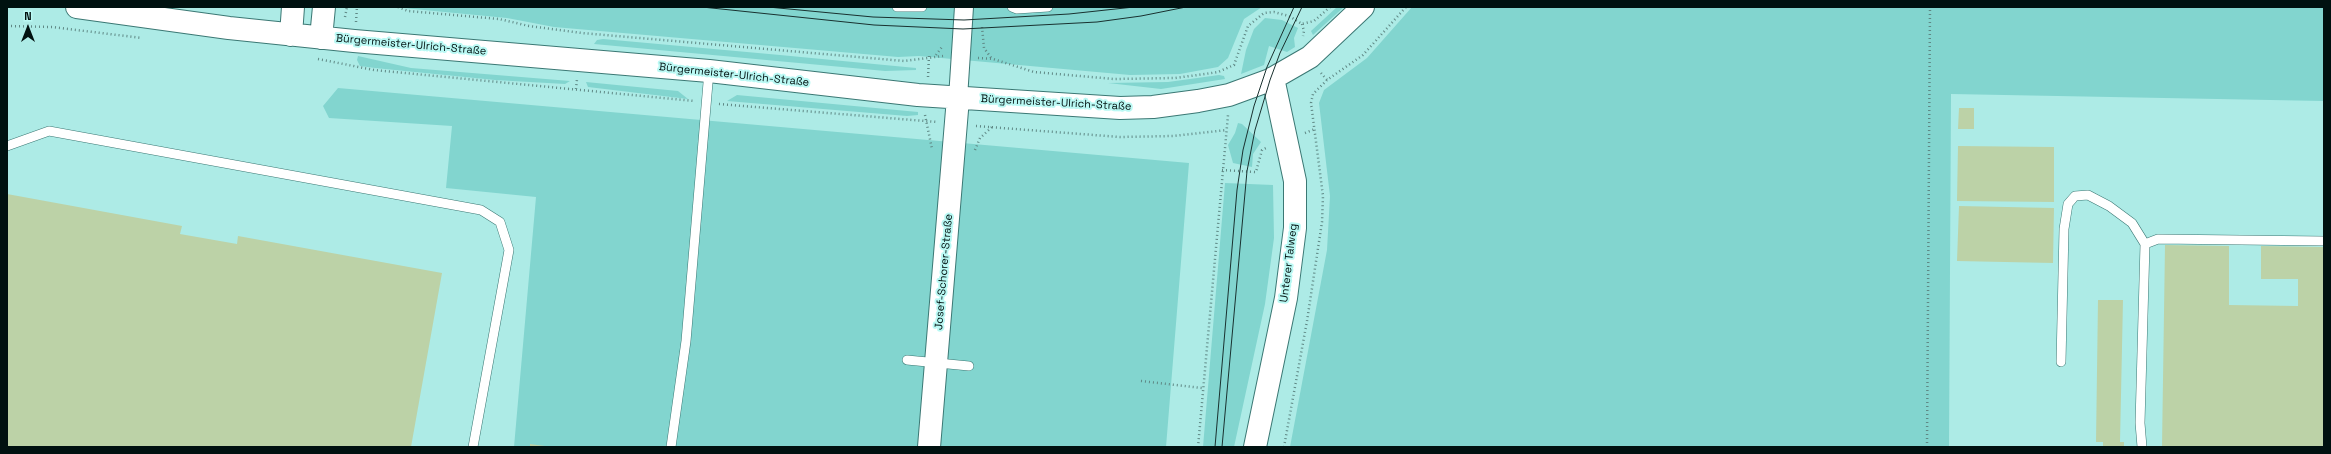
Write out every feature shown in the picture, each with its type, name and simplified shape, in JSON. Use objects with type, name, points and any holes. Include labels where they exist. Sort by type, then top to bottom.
[{"type":"main road","name":"Bürgermeister-Ulrich-Straße","points":[[77,7],[321,38],[709,71],[958,98],[1120,108],[1153,107],[1229,95],[1273,78],[1310,57],[1363,7]]},
{"type":"main road","points":[[291,35],[293,7]]},
{"type":"main road","points":[[321,38],[324,7]]},
{"type":"main road","name":"Unterer Talweg","points":[[1255,447],[1286,298],[1295,228],[1295,181],[1273,78]]},
{"type":"main road","name":"Josef-Schorer-Straße","points":[[929,447],[958,98]]},
{"type":"street","points":[[958,98],[964,7]]},
{"type":"lane","points":[[898,7],[922,7]]},
{"type":"lane","points":[[1012,7],[1017,9],[1048,7]]},
{"type":"lane","points":[[671,447],[686,341],[709,71]]},
{"type":"lane","points":[[7,146],[49,131],[481,210],[500,222],[509,250],[473,447]]},
{"type":"lane","points":[[2061,362],[2064,229],[2068,204],[2075,196],[2088,195],[2109,206],[2132,223],[2145,244],[2140,423],[2142,447]]},
{"type":"lane","points":[[2145,244],[2158,239],[2324,241]]},
{"type":"lane","points":[[908,360],[969,366]]},
{"type":"path","points":[[398,7],[408,11],[499,19],[529,26],[590,34],[904,61],[936,55],[961,57],[993,60],[1034,72],[1114,79],[1175,78],[1218,72],[1234,64],[1248,26],[1264,13],[1274,12],[1289,16],[1302,24],[1314,21],[1330,7]]},
{"type":"path","points":[[1315,129],[1311,103],[1313,94],[1327,80],[1363,55],[1406,7]]},
{"type":"path","points":[[1927,447],[1930,7]]},
{"type":"path","points":[[982,24],[984,48],[993,60]]},
{"type":"path","points":[[7,26],[52,27],[144,38]]},
{"type":"path","points":[[313,58],[374,70],[707,103],[1120,137],[1173,136],[1227,130],[1198,447]]},
{"type":"path","points":[[1141,381],[1203,388]]},
{"type":"shaded area","points":[[393,7],[1262,7],[1244,19],[1228,58],[1218,67],[1180,74],[1130,75],[919,56],[898,57],[554,27],[507,18]]},
{"type":"shaded area","points":[[1337,7],[1344,7],[1313,35],[1311,31]]},
{"type":"shaded area","points":[[1412,7],[2324,7],[2324,101],[1951,94],[1949,447],[1290,447],[1327,250],[1330,196],[1319,103],[1324,90],[1367,58]]},
{"type":"shaded area","points":[[1265,18],[1282,20],[1298,28],[1294,38],[1295,47],[1287,52],[1269,46],[1264,65],[1241,74],[1246,50],[1254,29]]},
{"type":"shaded area","points":[[603,39],[916,68],[916,70],[885,71],[594,44],[597,40]]},
{"type":"shaded area","points":[[358,56],[411,68],[570,81],[565,84],[495,80],[375,68],[360,66],[357,60]]},
{"type":"shaded area","points":[[1219,75],[1224,76],[1225,79],[1161,89],[1108,83],[1168,82]]},
{"type":"shaded area","points":[[586,82],[678,91],[688,99],[588,87]]},
{"type":"shaded area","points":[[338,88],[1189,163],[1166,447],[514,447],[536,197],[446,188],[452,126],[329,118],[323,106]]},
{"type":"shaded area","points":[[737,95],[918,112],[918,115],[907,116],[727,101]]},
{"type":"shaded area","points":[[1238,123],[1242,124],[1261,142],[1253,154],[1252,167],[1233,163],[1228,145],[1235,133]]},
{"type":"shaded area","points":[[1225,183],[1273,185],[1274,238],[1265,304],[1234,447],[1203,447]]},
{"type":"building","points":[[1959,108],[1974,108],[1974,129],[1958,129]]},
{"type":"building","points":[[1958,146],[2054,147],[2054,202],[1957,201]]},
{"type":"building","points":[[7,194],[182,226],[180,234],[237,244],[238,236],[442,273],[411,447],[7,447]]},
{"type":"building","points":[[1959,206],[2054,208],[2053,263],[1957,261]]},
{"type":"building","points":[[2165,245],[2229,246],[2229,305],[2298,306],[2298,279],[2261,279],[2261,246],[2324,247],[2324,447],[2162,447]]},
{"type":"building","points":[[2098,300],[2123,300],[2120,442],[2124,442],[2124,447],[2103,447],[2103,442],[2096,442]]},
{"type":"building","points":[[530,444],[545,446],[545,447],[530,447]]},
{"type":"tram line","points":[[702,7],[874,25],[963,29],[1097,22],[1141,16],[1186,7]]},
{"type":"tram line","points":[[768,7],[873,17],[964,20],[1069,14],[1134,7]]},
{"type":"tram line","points":[[1215,447],[1237,190],[1243,150],[1254,106],[1267,67],[1294,7]]},
{"type":"tram line","points":[[1222,447],[1247,171],[1255,130],[1270,80],[1280,53],[1302,7]]}]
